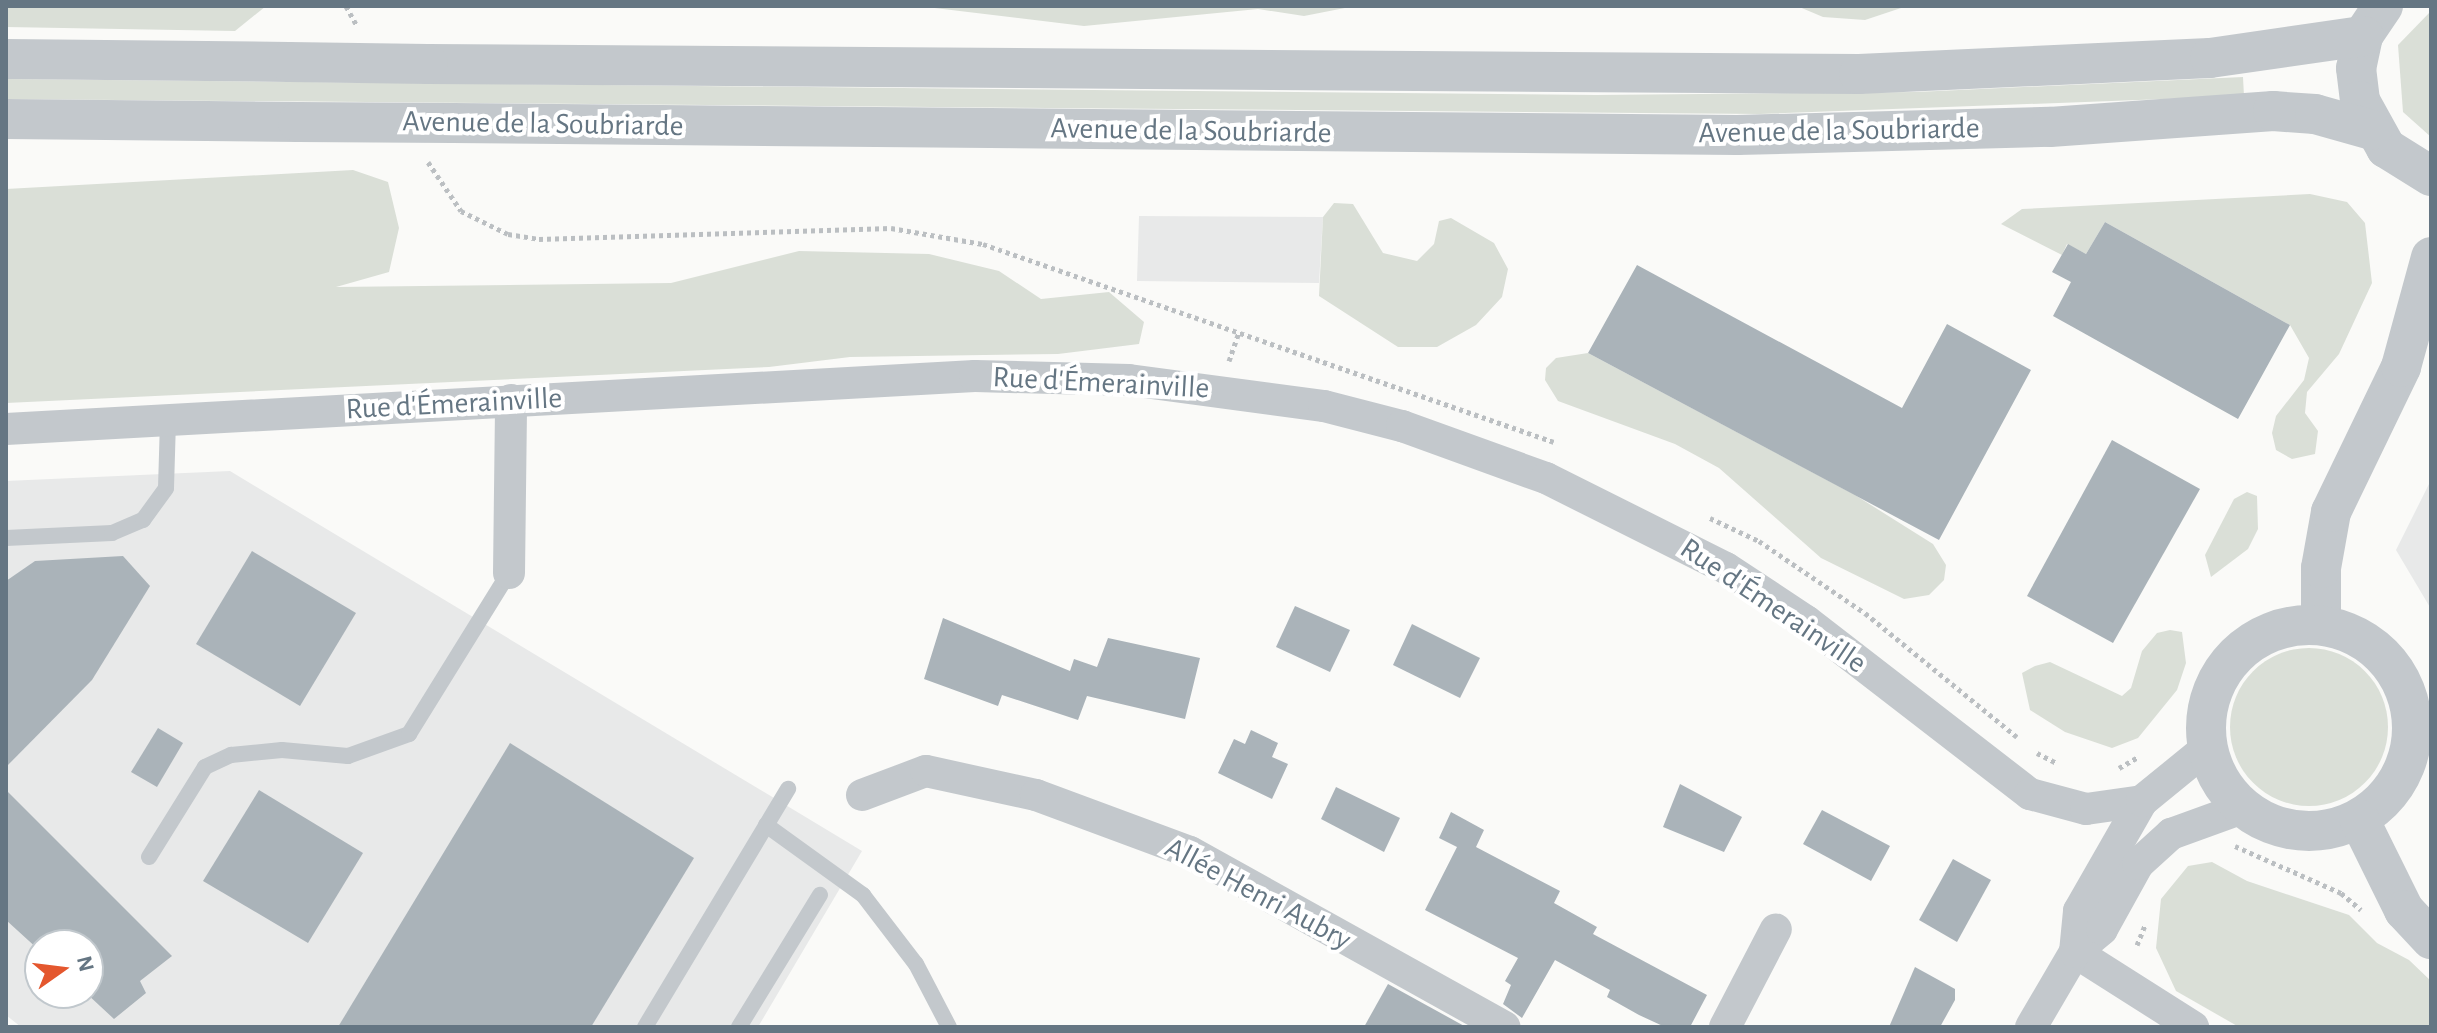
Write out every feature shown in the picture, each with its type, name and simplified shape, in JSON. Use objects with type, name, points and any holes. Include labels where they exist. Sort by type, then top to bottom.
[{"type":"street","name":"Avenue de la Soubriarde","points":[[6,59],[1859,74],[2210,58],[2373,21]]},
{"type":"street","points":[[2373,21],[2358,90],[2372,130],[2402,163],[2431,176]]},
{"type":"street","name":"Avenue de la Soubriarde","points":[[6,119],[1737,135],[2050,127],[2273,111],[2315,114],[2372,130]]},
{"type":"street","points":[[2321,624],[2321,568],[2331,512],[2401,367],[2431,257]]},
{"type":"street","name":"Rue d'Émerainville","points":[[6,429],[511,400],[1057,376],[1224,390],[1389,422],[1546,478],[1726,568],[1806,621],[2030,794],[2086,809],[2142,801]]},
{"type":"street","points":[[509,573],[511,400]]},
{"type":"street","points":[[2122,865],[2171,834],[2234,825],[2299,831],[2359,819],[2402,775],[2422,712],[2382,653],[2354,633],[2321,624],[2286,626],[2254,639],[2228,662],[2211,692],[2207,748],[2234,825]]},
{"type":"street","points":[[2031,1027],[2075,952],[2102,929],[2142,801],[2207,748]]},
{"type":"street","name":"Allée Henri Aubry","points":[[862,795],[926,771],[1036,795],[1190,852],[1505,1027]]},
{"type":"street","points":[[2086,809],[2122,865]]},
{"type":"street","points":[[2359,819],[2404,910],[2431,939]]},
{"type":"street","points":[[1725,1027],[1776,929]]},
{"type":"street","points":[[2075,952],[2193,1027]]},
{"type":"lane","points":[[6,538],[112,533],[143,520],[166,488],[168,422]]},
{"type":"lane","points":[[149,857],[205,767],[231,755],[282,750],[348,756],[409,734],[509,573]]},
{"type":"lane","points":[[645,1027],[788,789]]},
{"type":"lane","points":[[766,825],[863,895],[916,964],[949,1027]]},
{"type":"lane","points":[[739,1027],[820,895]]},
{"type":"path","points":[[346,6],[358,27]]},
{"type":"path","points":[[425,157],[461,211],[508,234],[554,238],[891,228],[983,244],[1239,332]]},
{"type":"path","points":[[2234,825],[2341,893],[2375,921],[2386,925],[2404,910]]},
{"type":"path","points":[[2137,945],[2146,935],[2144,921]]},
{"type":"shaded area","points":[[6,6],[266,6],[235,31],[6,27]]},
{"type":"shaded area","points":[[918,6],[1355,6],[1304,16],[1258,9],[1084,26]]},
{"type":"shaded area","points":[[1797,6],[1907,6],[1865,20],[1823,17]]},
{"type":"shaded area","points":[[2431,11],[2431,137],[2403,112],[2398,45]]},
{"type":"shaded area","points":[[2243,77],[2244,96],[1760,114],[6,99],[6,79],[1596,95],[1916,92]]},
{"type":"shaded area","points":[[353,170],[388,182],[399,228],[389,272],[336,287],[671,283],[799,251],[929,254],[999,271],[1041,299],[1109,292],[1144,322],[1139,344],[1058,354],[850,357],[769,367],[6,403],[6,189]]},
{"type":"shaded area","points":[[2310,194],[2347,202],[2365,223],[2372,283],[2339,354],[2307,392],[2305,413],[2318,431],[2315,454],[2292,459],[2276,450],[2272,433],[2276,416],[2304,380],[2309,358],[2290,325],[2105,222],[2086,254],[2067,244],[2062,255],[2001,224],[2022,209]]},
{"type":"shaded area","points":[[1334,203],[1353,204],[1383,253],[1417,261],[1434,244],[1439,221],[1451,218],[1494,243],[1508,269],[1502,297],[1476,325],[1437,347],[1398,347],[1319,296],[1323,217]]},
{"type":"shaded area","points":[[1139,216],[1323,217],[1319,283],[1137,281]]},
{"type":"shaded area","points":[[1588,353],[1855,495],[1933,544],[1946,565],[1944,580],[1929,595],[1904,599],[1821,558],[1719,468],[1675,444],[1558,401],[1545,380],[1546,368],[1556,358]]},
{"type":"shaded area","points":[[230,471],[862,851],[758,1027],[21,1027],[6,1015],[6,481]]},
{"type":"shaded area","points":[[2431,480],[2431,609],[2396,550]]},
{"type":"shaded area","points":[[2247,492],[2257,496],[2258,529],[2248,549],[2211,577],[2205,555],[2234,499]]},
{"type":"shaded area","points":[[2170,630],[2182,632],[2186,663],[2177,690],[2138,738],[2112,748],[2065,732],[2030,710],[2022,673],[2050,662],[2122,696],[2131,688],[2142,651],[2157,633]]},
{"type":"shaded area","points":[[2309,648],[2339,654],[2365,671],[2382,697],[2388,727],[2382,757],[2365,783],[2339,800],[2309,806],[2279,800],[2253,783],[2236,757],[2230,727],[2236,697],[2253,671],[2279,654]]},
{"type":"shaded area","points":[[2212,862],[2247,881],[2349,915],[2377,943],[2409,960],[2431,981],[2431,1027],[2239,1027],[2176,991],[2156,948],[2161,899],[2188,866]]},
{"type":"building","points":[[2105,222],[2290,325],[2238,419],[2053,316],[2071,282],[2052,272],[2068,244],[2086,254]]},
{"type":"building","points":[[1637,265],[1902,408],[1947,324],[2031,370],[1939,540],[1588,353]]},
{"type":"building","points":[[2112,440],[2200,489],[2113,643],[2027,596]]},
{"type":"building","points":[[252,551],[356,613],[300,706],[196,644]]},
{"type":"building","points":[[123,556],[150,586],[92,680],[6,767],[6,581],[35,561]]},
{"type":"building","points":[[1295,606],[1350,630],[1330,672],[1276,647]]},
{"type":"building","points":[[943,618],[1070,671],[1074,659],[1097,667],[1108,638],[1200,658],[1185,719],[1087,696],[1078,720],[1002,695],[998,706],[924,679]]},
{"type":"building","points":[[1412,624],[1480,658],[1460,698],[1393,665]]},
{"type":"building","points":[[158,728],[183,743],[157,787],[131,772]]},
{"type":"building","points":[[1251,730],[1278,743],[1272,757],[1288,764],[1272,799],[1218,773],[1234,739],[1245,744]]},
{"type":"building","points":[[510,743],[694,858],[591,1027],[338,1027]]},
{"type":"building","points":[[1680,784],[1742,817],[1724,852],[1663,827]]},
{"type":"building","points":[[1336,787],[1400,818],[1384,852],[1321,819]]},
{"type":"building","points":[[6,790],[172,956],[140,981],[146,993],[114,1019],[103,1009],[104,929],[24,929],[24,936],[6,920]]},
{"type":"building","points":[[259,790],[363,853],[308,943],[203,881]]},
{"type":"building","points":[[1822,810],[1890,846],[1871,881],[1803,844]]},
{"type":"building","points":[[1451,812],[1484,830],[1476,847],[1560,891],[1554,903],[1597,927],[1593,934],[1707,995],[1690,1027],[1665,1027],[1639,1015],[1607,997],[1610,990],[1555,960],[1522,1018],[1503,1004],[1511,985],[1505,981],[1518,958],[1425,910],[1457,847],[1439,838]]},
{"type":"building","points":[[1953,859],[1991,880],[1957,942],[1919,920]]},
{"type":"building","points":[[1915,967],[1955,989],[1955,1000],[1940,1027],[1889,1027]]},
{"type":"building","points":[[1388,984],[1466,1027],[1364,1027]]}]
